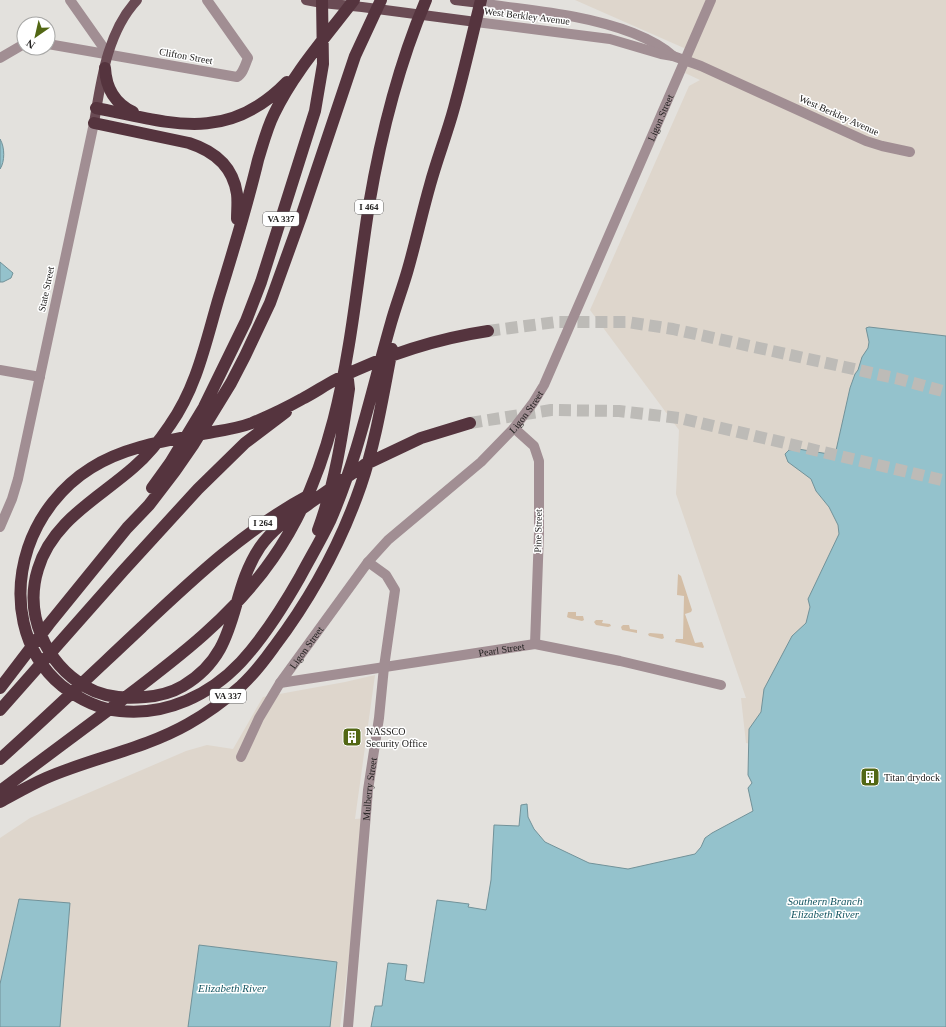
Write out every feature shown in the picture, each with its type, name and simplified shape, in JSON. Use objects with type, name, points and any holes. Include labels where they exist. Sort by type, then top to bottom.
[{"type":"highway","points":[[354,0],[304,65],[274,114],[265,136],[195,378],[188,396],[166,431],[148,453],[136,466],[63,526],[41,559],[35,580],[34,603],[40,633],[54,659],[64,670],[85,686],[103,694],[119,698],[156,696],[170,692],[195,678],[207,668],[219,651],[230,629],[244,578],[250,564],[268,538],[284,521],[359,461]]},
{"type":"highway","points":[[127,528],[148,505],[193,445],[245,356],[270,303],[356,56],[381,0]]},
{"type":"highway","name":"I 464","points":[[338,424],[344,392],[365,232],[377,160],[388,112],[404,58],[426,0]]},
{"type":"highway","name":"VA 337","points":[[0,688],[49,624],[127,528],[142,501],[195,422],[229,358],[246,321],[261,282],[315,111],[323,64],[322,2]]},
{"type":"highway","name":"VA 337","points":[[0,802],[45,778],[172,732],[189,724],[241,686],[257,670],[287,630],[308,598],[335,548],[362,484],[382,406],[382,374],[390,340],[430,184],[453,111],[480,2]]},
{"type":"highway","points":[[96,108],[183,124],[201,124],[221,121],[251,110],[266,100],[278,91],[304,65]]},
{"type":"highway","points":[[105,68],[108,86],[116,100],[124,108],[145,118]]},
{"type":"highway","points":[[94,123],[189,143],[212,153],[230,172],[235,184],[238,196],[237,235]]},
{"type":"highway","points":[[382,374],[361,432],[359,461],[341,495],[322,538],[272,622],[240,664],[213,686],[183,703],[157,710],[133,712],[104,708],[77,696],[56,680],[41,664],[30,643],[22,618],[20,595],[25,557],[33,535],[52,504],[67,487],[83,474],[105,460],[131,450],[247,425],[303,399],[344,376],[398,353],[440,340],[488,331]]},
{"type":"highway","points":[[0,710],[128,565],[198,489],[245,443],[303,399]]},
{"type":"highway","name":"I 264","points":[[0,759],[197,576],[242,539],[290,504],[359,461],[421,438],[470,423]]},
{"type":"highway","points":[[304,569],[328,502],[341,442],[338,424]]},
{"type":"highway","points":[[0,791],[194,644],[223,618],[250,588],[272,560],[294,524],[316,478],[326,449],[338,424]]},
{"type":"main road","points":[[108,54],[122,18],[137,0]]},
{"type":"main road","name":"West Berkley Avenue","points":[[306,0],[476,22]]},
{"type":"main road","name":"West Berkley Avenue","points":[[455,0],[480,2]]},
{"type":"main road","name":"State Street","points":[[94,123],[108,54]]},
{"type":"street","points":[[70,0],[108,54]]},
{"type":"street","name":"Clifton Street","points":[[56,45],[237,77],[240,75],[248,58],[207,0]]},
{"type":"street","name":"Ligon Street","points":[[241,757],[259,718],[280,684],[368,562],[388,540],[481,462],[514,428],[534,403],[544,385],[711,0]]},
{"type":"street","name":"West Berkley Avenue","points":[[480,2],[585,18],[623,29],[654,41],[673,56]]},
{"type":"street","name":"West Berkley Avenue","points":[[476,22],[610,39],[673,56],[701,66],[866,141],[910,152]]},
{"type":"street","points":[[0,58],[16,49]]},
{"type":"street","name":"State Street","points":[[1,521],[12,499],[18,479],[94,123]]},
{"type":"street","points":[[0,370],[40,377]]},
{"type":"street","name":"Pine Street","points":[[514,428],[534,446],[539,461],[539,533],[535,644]]},
{"type":"street","name":"Mulberry Street","points":[[348,1027],[368,790],[379,718],[394,590],[386,575],[368,562]]},
{"type":"street","name":"Pearl Street","points":[[280,684],[535,644],[620,661],[721,685]]},
{"type":"shaded area","points":[[575,0],[946,0],[946,861],[758,745],[746,743],[741,698],[746,698],[676,494],[679,430],[590,310],[689,86],[700,80],[685,73],[693,52]]},
{"type":"shaded area","points":[[678,574],[681,576],[692,610],[691,612],[685,614],[695,643],[702,642],[703,648],[675,642],[676,639],[683,639],[684,596],[677,595]]},
{"type":"shaded area","points":[[568,612],[576,612],[576,616],[583,616],[584,620],[582,621],[567,617]]},
{"type":"shaded area","points":[[596,620],[603,620],[602,623],[610,624],[611,626],[596,625],[594,622]]},
{"type":"shaded area","points":[[623,625],[629,625],[630,629],[637,630],[637,633],[622,630],[621,627]]},
{"type":"shaded area","points":[[648,634],[663,634],[664,638],[662,639],[649,636]]},
{"type":"shaded area","points":[[375,675],[355,819],[367,818],[340,1027],[0,1027],[0,838],[30,818],[186,751],[207,745],[233,749],[263,697]]},
{"type":"water","points":[[0,139],[4,154],[0,169]]},
{"type":"water","points":[[0,262],[13,273],[11,278],[3,282],[0,282]]},
{"type":"water","name":"Southern Branch Elizabeth River","points":[[869,327],[946,336],[946,1027],[371,1027],[375,1006],[382,1006],[388,963],[407,965],[405,980],[424,983],[437,900],[469,904],[468,907],[486,910],[491,880],[494,825],[519,826],[521,805],[527,804],[528,817],[534,829],[545,842],[589,863],[628,869],[695,854],[701,847],[705,838],[753,811],[748,788],[752,783],[748,775],[749,729],[761,712],[764,689],[792,636],[806,623],[810,607],[808,599],[839,534],[838,525],[829,507],[816,491],[811,479],[788,462],[785,454],[789,450],[798,449],[835,455],[850,388],[862,357],[868,348],[869,342],[866,328]]},
{"type":"water","points":[[19,899],[70,903],[60,1027],[0,1027],[0,984]]},
{"type":"water","name":"Elizabeth River","points":[[199,945],[337,962],[330,1027],[188,1027]]},
{"type":"tunnel","points":[[488,331],[556,322],[627,322],[673,329],[899,379],[946,392]]},
{"type":"tunnel","points":[[470,423],[551,410],[619,411],[679,418],[946,481]]},
{"type":"place","name":"NASSCO Security Office","points":[[352,737]]},
{"type":"place","name":"Titan drydock","points":[[870,777]]}]
